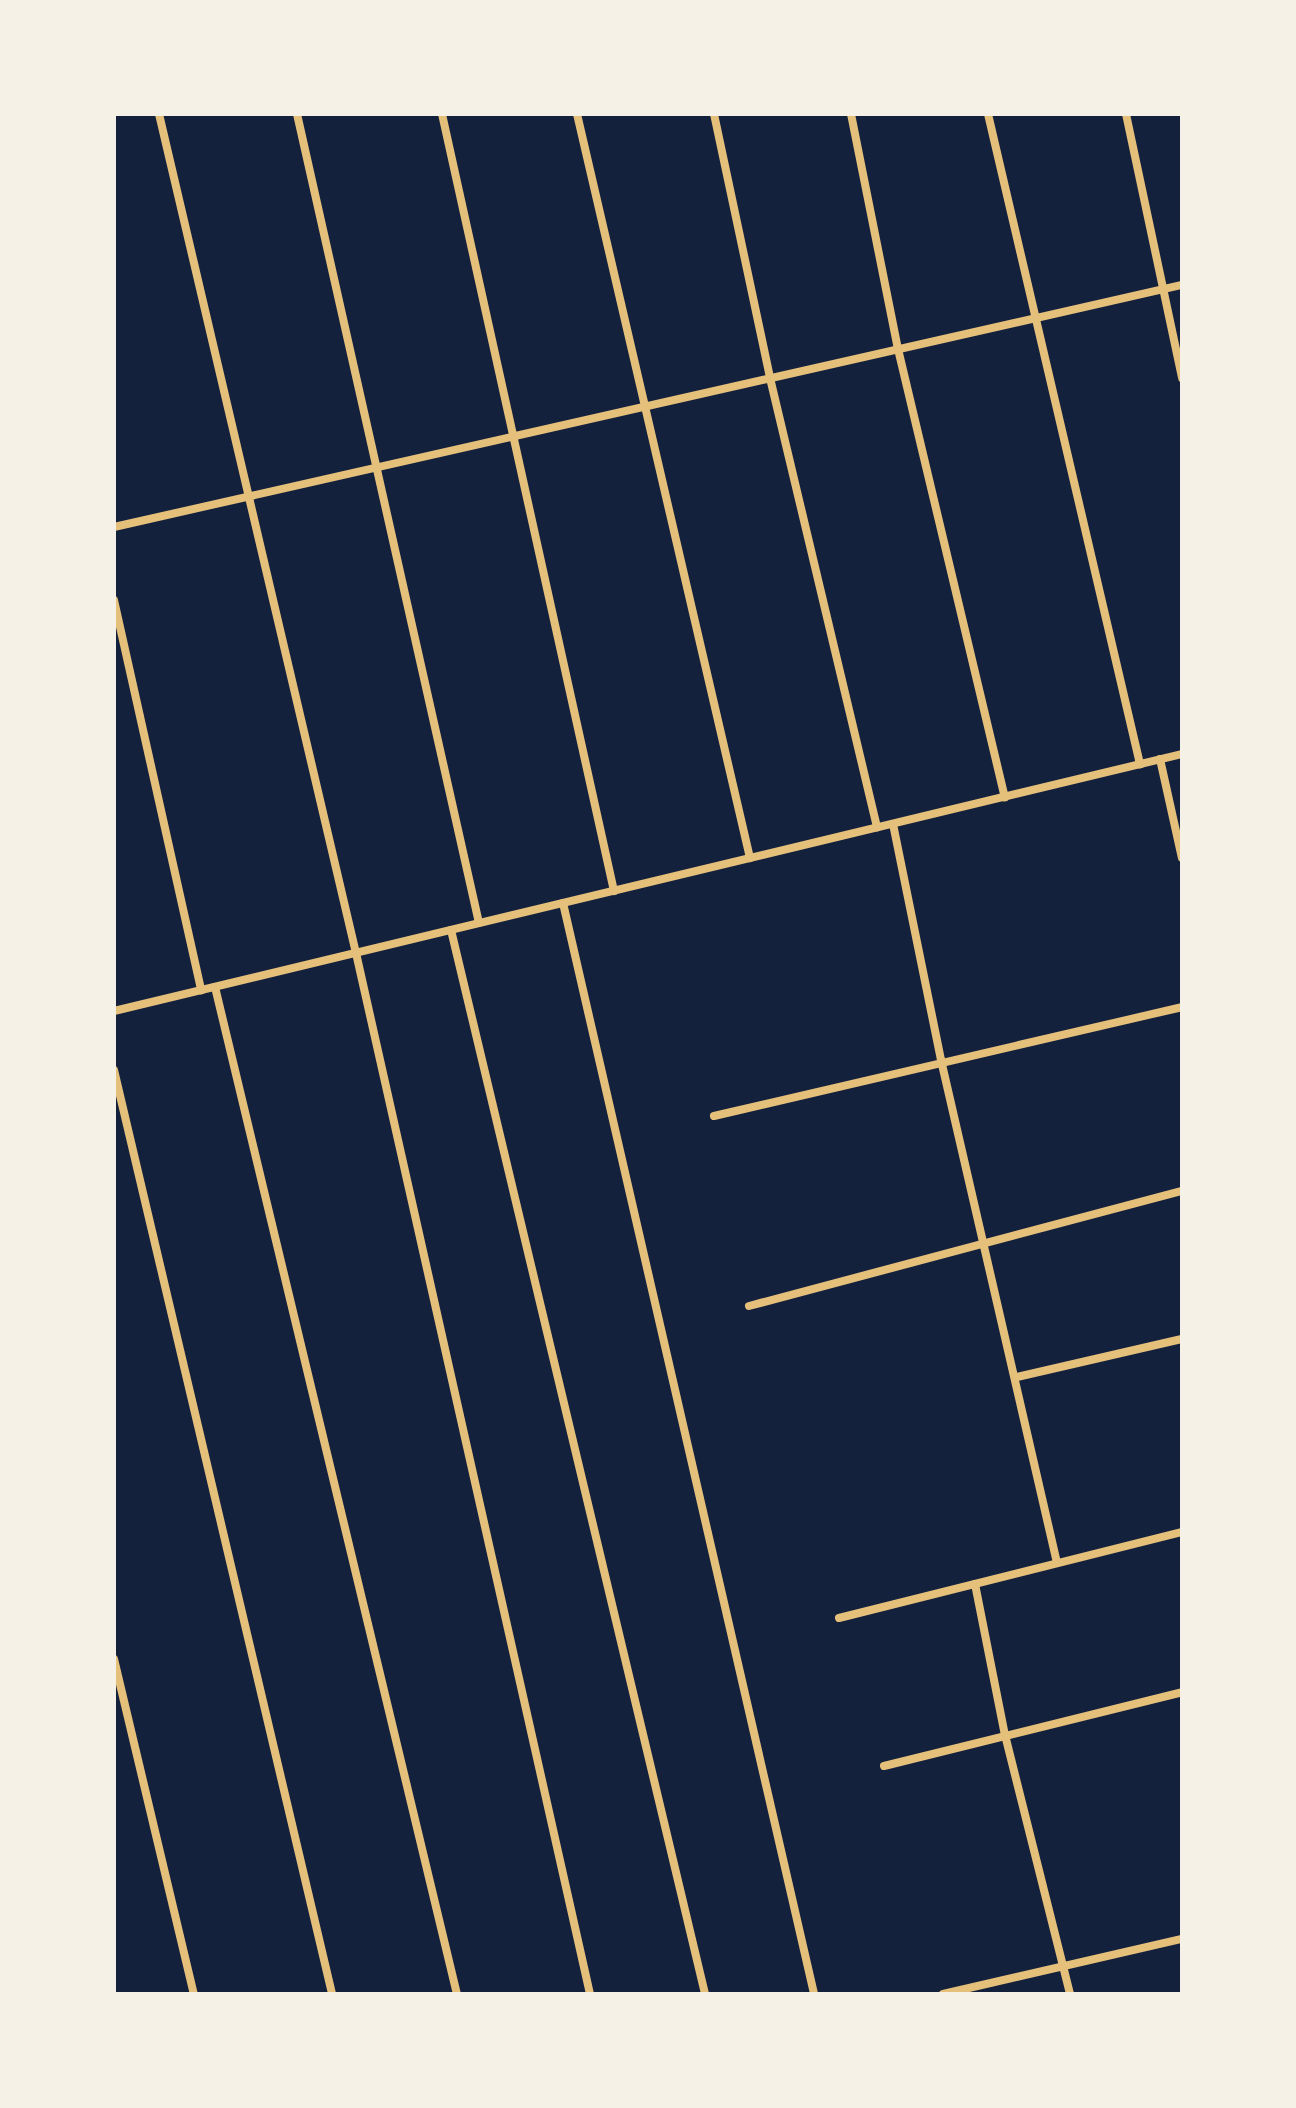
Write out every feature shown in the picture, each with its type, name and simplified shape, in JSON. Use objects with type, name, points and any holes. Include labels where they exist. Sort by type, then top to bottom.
[{"type":"street","points":[[159,114],[245,497],[356,953],[590,1994]]},
{"type":"street","points":[[297,114],[479,923]]},
{"type":"street","points":[[442,114],[511,437],[614,891]]},
{"type":"street","points":[[577,114],[642,407],[750,858]]},
{"type":"street","points":[[714,114],[770,378],[877,827]]},
{"type":"street","points":[[851,114],[898,349],[1005,797]]},
{"type":"street","points":[[988,114],[1032,319],[1140,764]]},
{"type":"street","points":[[1126,114],[1182,378]]},
{"type":"street","points":[[114,527],[1182,285]]},
{"type":"street","points":[[114,600],[201,990]]},
{"type":"street","points":[[114,1011],[1182,754]]},
{"type":"street","points":[[1160,759],[1182,858]]},
{"type":"street","points":[[893,824],[941,1060],[986,1241],[1057,1563]]},
{"type":"street","points":[[563,903],[814,1994]]},
{"type":"street","points":[[451,930],[705,1994]]},
{"type":"street","points":[[215,987],[457,1994]]},
{"type":"street","points":[[714,1116],[941,1060],[1182,1007]]},
{"type":"street","points":[[114,1070],[332,1994]]},
{"type":"street","points":[[749,1306],[1182,1191]]},
{"type":"street","points":[[1017,1377],[1182,1339]]},
{"type":"street","points":[[839,1618],[1182,1532]]},
{"type":"street","points":[[975,1584],[1005,1735],[1070,1994]]},
{"type":"street","points":[[114,1659],[194,1994]]},
{"type":"street","points":[[884,1766],[1182,1692]]},
{"type":"street","points":[[943,1994],[1182,1939]]}]
